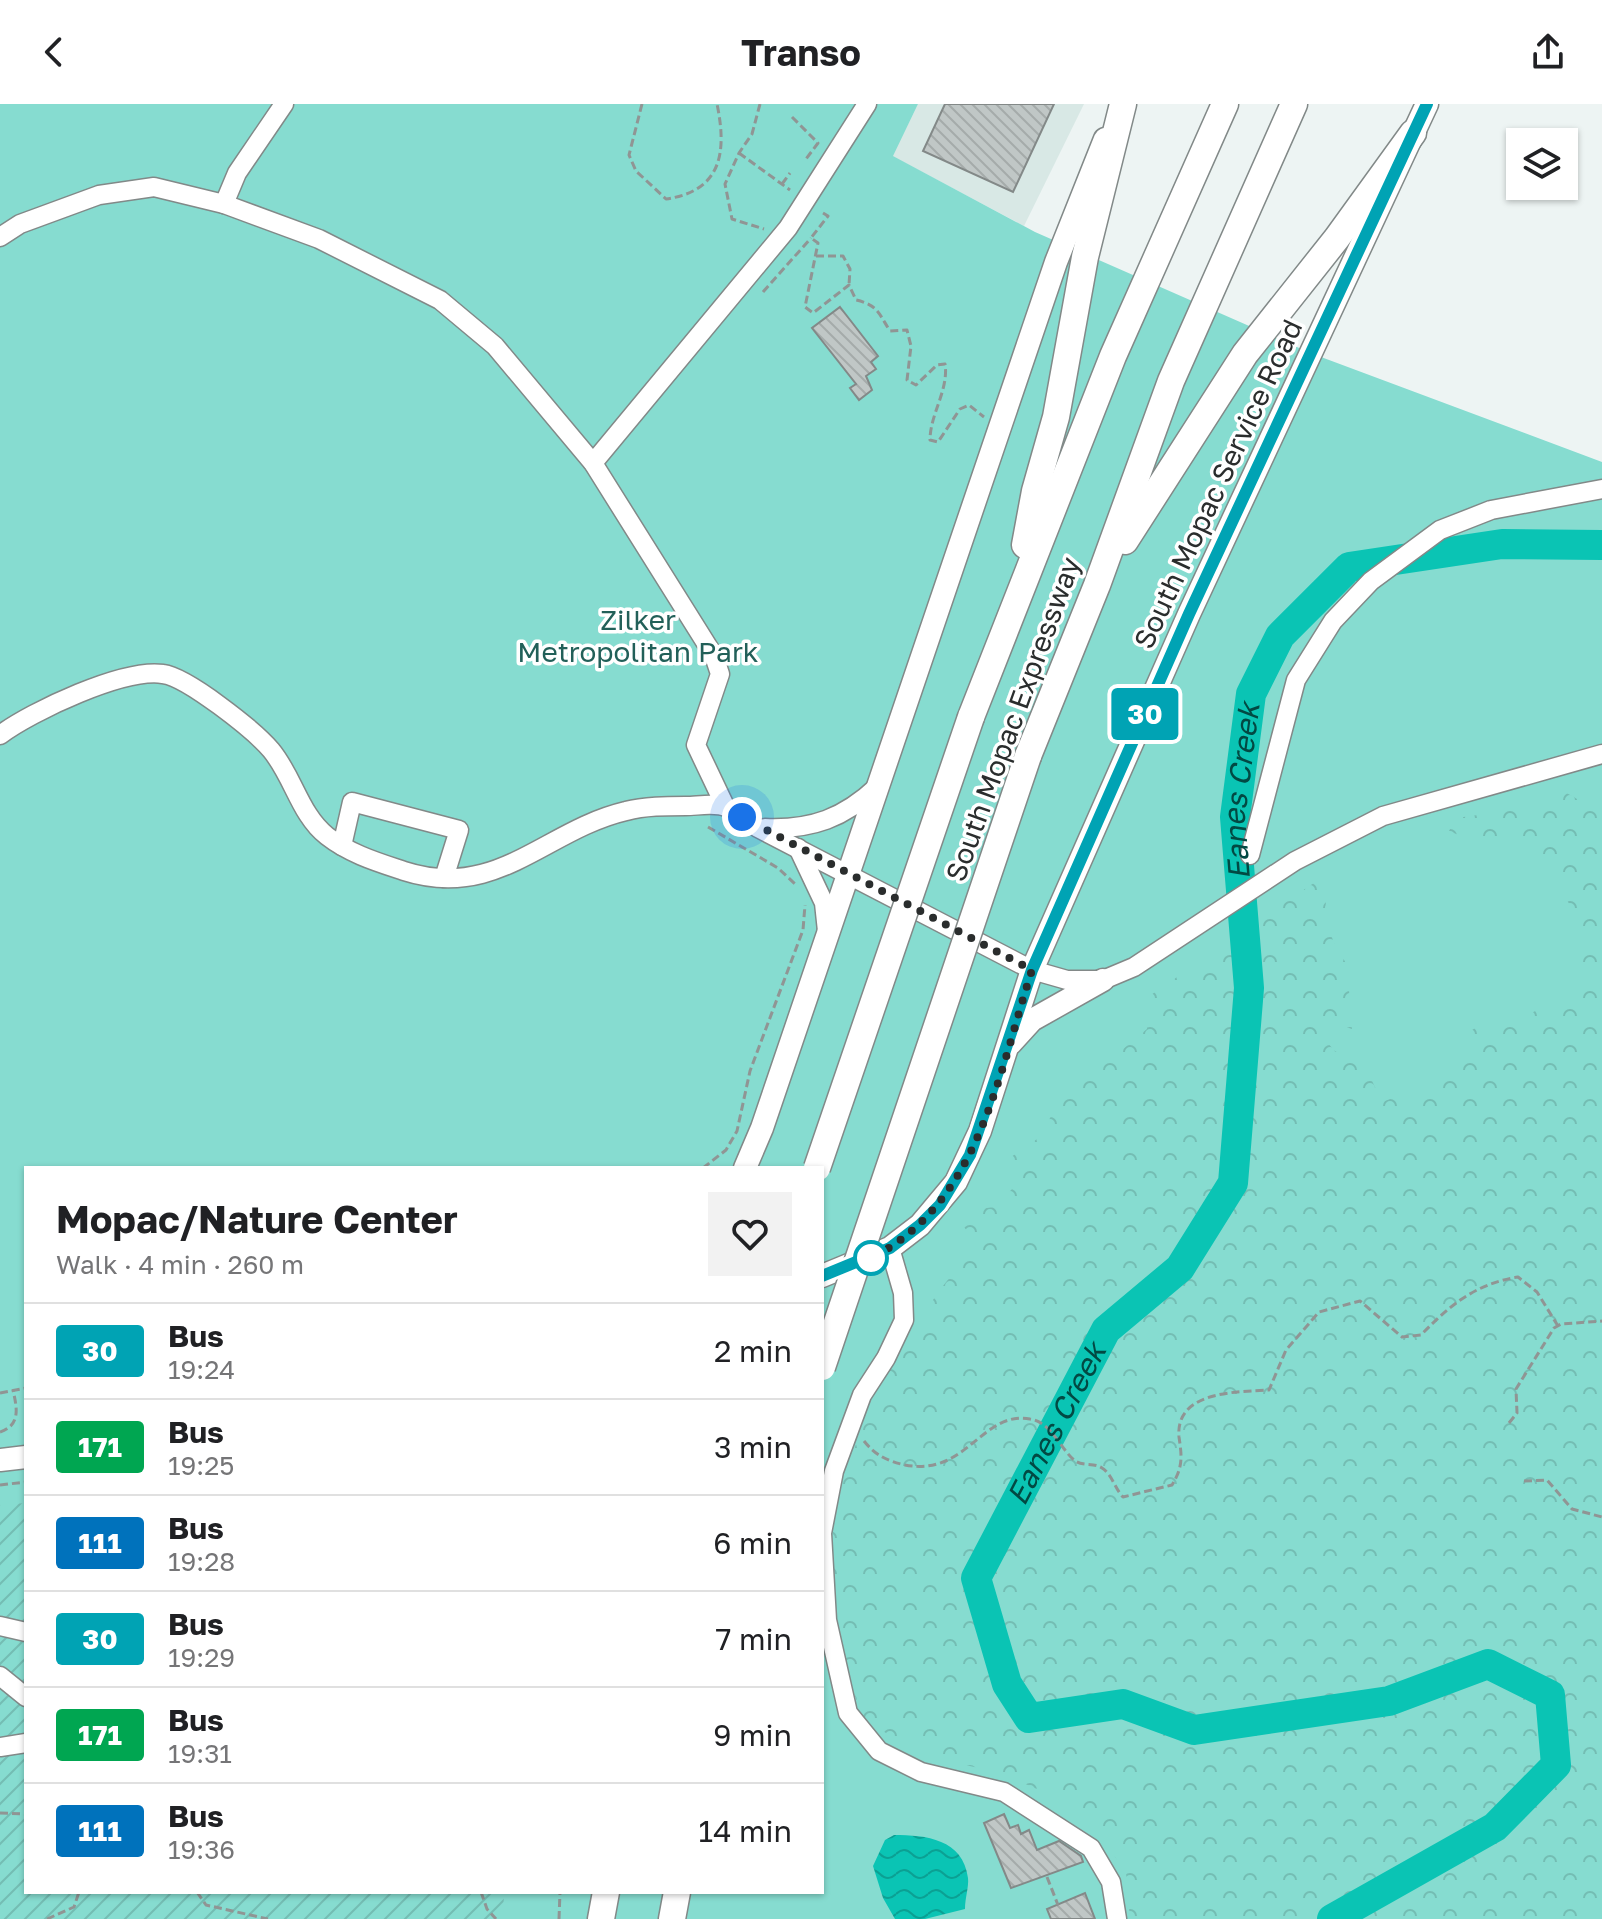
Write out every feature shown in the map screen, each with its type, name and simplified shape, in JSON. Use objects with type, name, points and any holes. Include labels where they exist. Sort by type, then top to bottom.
[{"type":"highway","points":[[1015,604],[1035,491],[1056,417],[1085,257],[1121,104]]},
{"type":"highway","name":"South Mopac Expressway","points":[[818,1166],[971,717],[1113,356],[1225,104]]},
{"type":"highway","name":"South Mopac Expressway","points":[[824,1361],[1028,756],[1097,585],[1171,381],[1294,104]]},
{"type":"highway","points":[[1097,585],[1245,354],[1337,238],[1413,133]]},
{"type":"highway","points":[[601,1919],[606,1894]]},
{"type":"highway","points":[[672,1919],[677,1894]]},
{"type":"main road","points":[[746,1166],[762,1128],[850,873],[1056,262],[1121,104]]},
{"type":"main road","name":"South Mopac Service Road","points":[[824,1275],[890,1248],[920,1225],[956,1182],[980,1131],[1032,970],[1189,614],[1427,104]]},
{"type":"main road","points":[[1007,1047],[1032,1020],[1103,980]]},
{"type":"main road","points":[[0,1460],[24,1457]]},
{"type":"street","points":[[224,204],[237,173],[284,104]]},
{"type":"street","points":[[593,463],[788,228],[867,104]]},
{"type":"street","points":[[0,237],[20,224],[99,195],[154,187],[224,204],[319,239],[440,300],[495,346],[593,463],[714,656],[720,674],[696,745],[725,806],[758,828],[1032,970],[1067,980],[1103,980],[1134,967],[1295,861],[1383,816],[1602,754]]},
{"type":"street","points":[[1250,855],[1296,680],[1333,621],[1371,581],[1440,530],[1491,510],[1602,489]]},
{"type":"street","points":[[3,727],[63,700],[132,677],[166,674],[242,723],[271,750],[310,817],[325,835],[361,857],[422,877],[444,878],[494,872],[625,811],[661,806],[725,806]]},
{"type":"street","points":[[758,828],[797,829],[834,820],[878,786]]},
{"type":"street","points":[[342,846],[352,802],[459,830],[444,878]]},
{"type":"street","points":[[798,848],[824,903],[827,935]]},
{"type":"street","points":[[824,1523],[834,1471],[862,1395],[886,1358],[904,1320],[903,1293],[890,1248]]},
{"type":"street","points":[[824,1568],[827,1620],[848,1713],[879,1751],[921,1772],[1004,1792],[1091,1848],[1111,1882],[1117,1919]]},
{"type":"street","points":[[0,1626],[24,1632]]},
{"type":"street","points":[[0,1676],[24,1695]]},
{"type":"street","points":[[0,1747],[24,1743]]},
{"type":"path","points":[[642,104],[629,155],[636,171],[666,199],[705,185],[712,179],[721,143],[717,104]]},
{"type":"path","points":[[760,104],[752,134],[739,153],[725,184],[732,219],[764,229]]},
{"type":"path","points":[[792,117],[818,143],[806,159]]},
{"type":"path","points":[[739,153],[790,190]]},
{"type":"path","points":[[782,184],[790,173]]},
{"type":"path","points":[[763,292],[828,216],[823,213]]},
{"type":"path","points":[[811,238],[818,243],[805,307],[813,313],[849,285]]},
{"type":"path","points":[[816,256],[843,256],[850,269],[849,285],[856,300],[871,303],[882,312],[890,331],[907,330],[911,346],[907,380],[916,385],[937,365],[945,364],[940,407],[930,425],[930,440],[938,442],[960,409],[969,405],[986,419]]},
{"type":"path","points":[[708,827],[778,868],[795,884]]},
{"type":"path","points":[[706,1166],[726,1150],[737,1131],[750,1071],[803,930],[803,897]]},
{"type":"path","points":[[850,1427],[875,1455],[925,1469],[951,1460],[977,1442],[996,1423],[1030,1418],[1044,1424],[1078,1463],[1100,1466],[1106,1471],[1123,1497],[1172,1485],[1183,1461],[1179,1434],[1182,1421],[1192,1408],[1206,1396],[1269,1390],[1286,1350],[1319,1312],[1360,1301],[1402,1337],[1421,1335],[1453,1302],[1492,1281],[1518,1277],[1537,1292],[1558,1326]]},
{"type":"path","points":[[1509,1423],[1517,1413],[1516,1389],[1558,1326],[1602,1321]]},
{"type":"path","points":[[0,1393],[24,1388]]},
{"type":"path","points":[[0,1432],[13,1423],[18,1413],[13,1390]]},
{"type":"path","points":[[1524,1481],[1547,1480],[1572,1509],[1602,1517]]},
{"type":"path","points":[[0,1485],[24,1482]]},
{"type":"path","points":[[0,1813],[24,1814]]},
{"type":"path","points":[[1047,1877],[1058,1905]]},
{"type":"path","points":[[47,1919],[74,1907],[78,1894]]},
{"type":"path","points":[[198,1894],[206,1905],[268,1919]]},
{"type":"path","points":[[482,1894],[487,1909],[496,1919]]},
{"type":"path","points":[[559,1919],[560,1894]]},
{"type":"shaded area","points":[[918,104],[1084,104],[1024,226],[892,156]]},
{"type":"green space","name":"Zilker Metropolitan Park","points":[[0,104],[918,104],[893,156],[1035,232],[1313,354],[1602,462],[1602,1919],[0,1919]]},
{"type":"green space","points":[[1563,791],[1602,813],[1602,1908],[1597,1919],[1130,1919],[1126,1872],[1108,1847],[1058,1798],[997,1772],[947,1761],[897,1740],[864,1719],[850,1683],[838,1625],[832,1541],[838,1487],[890,1364],[939,1291],[978,1242],[958,1221],[968,1210],[995,1207],[1012,1189],[1003,1176],[1011,1157],[1037,1139],[1060,1102],[1147,1029],[1145,999],[1324,876],[1327,892],[1325,911],[1333,941],[1347,965],[1352,1029],[1334,1023],[1320,1035],[1336,1052],[1356,1047],[1382,1102],[1422,1087],[1455,1061],[1467,1033],[1495,1016],[1510,1024],[1551,1003],[1577,983],[1579,942],[1576,925],[1564,894],[1542,863],[1528,847],[1487,847],[1449,831],[1456,818],[1529,808]]},
{"type":"green space","points":[[24,1503],[24,1894],[504,1894],[503,1919],[0,1919],[0,1505]]},
{"type":"water","points":[[894,1835],[930,1838],[951,1847],[959,1855],[968,1878],[965,1909],[925,1919],[895,1919],[883,1898],[873,1866],[885,1840]]},
{"type":"building","points":[[945,104],[1054,104],[1013,192],[923,151]]},
{"type":"building","points":[[840,307],[878,356],[871,362],[876,369],[866,376],[872,390],[859,400],[850,388],[856,384],[812,328]]},
{"type":"building","points":[[1004,1814],[1010,1828],[1018,1825],[1021,1834],[1029,1830],[1037,1850],[1059,1841],[1081,1856],[1083,1862],[1011,1888],[984,1823]]},
{"type":"building","points":[[1085,1893],[1095,1919],[1051,1919],[1047,1909]]},
{"type":"waterway","name":"Eanes Creek","points":[[1332,1919],[1495,1827],[1556,1765],[1550,1695],[1488,1664],[1389,1701],[1194,1730],[1123,1704],[1029,1718],[1007,1684],[976,1578],[1106,1330],[1180,1268],[1233,1183],[1249,988],[1235,817],[1251,694],[1280,636],[1349,567],[1502,544],[1602,545]]},
{"type":"bus line","name":"30","points":[[824,1275],[890,1248],[920,1225],[940,1205],[970,1155],[1032,970],[1189,614],[1313,354],[1427,104]]},
{"type":"route","points":[[742,817],[1032,970],[980,1131],[956,1182],[940,1205],[920,1225],[871,1258]]}]
